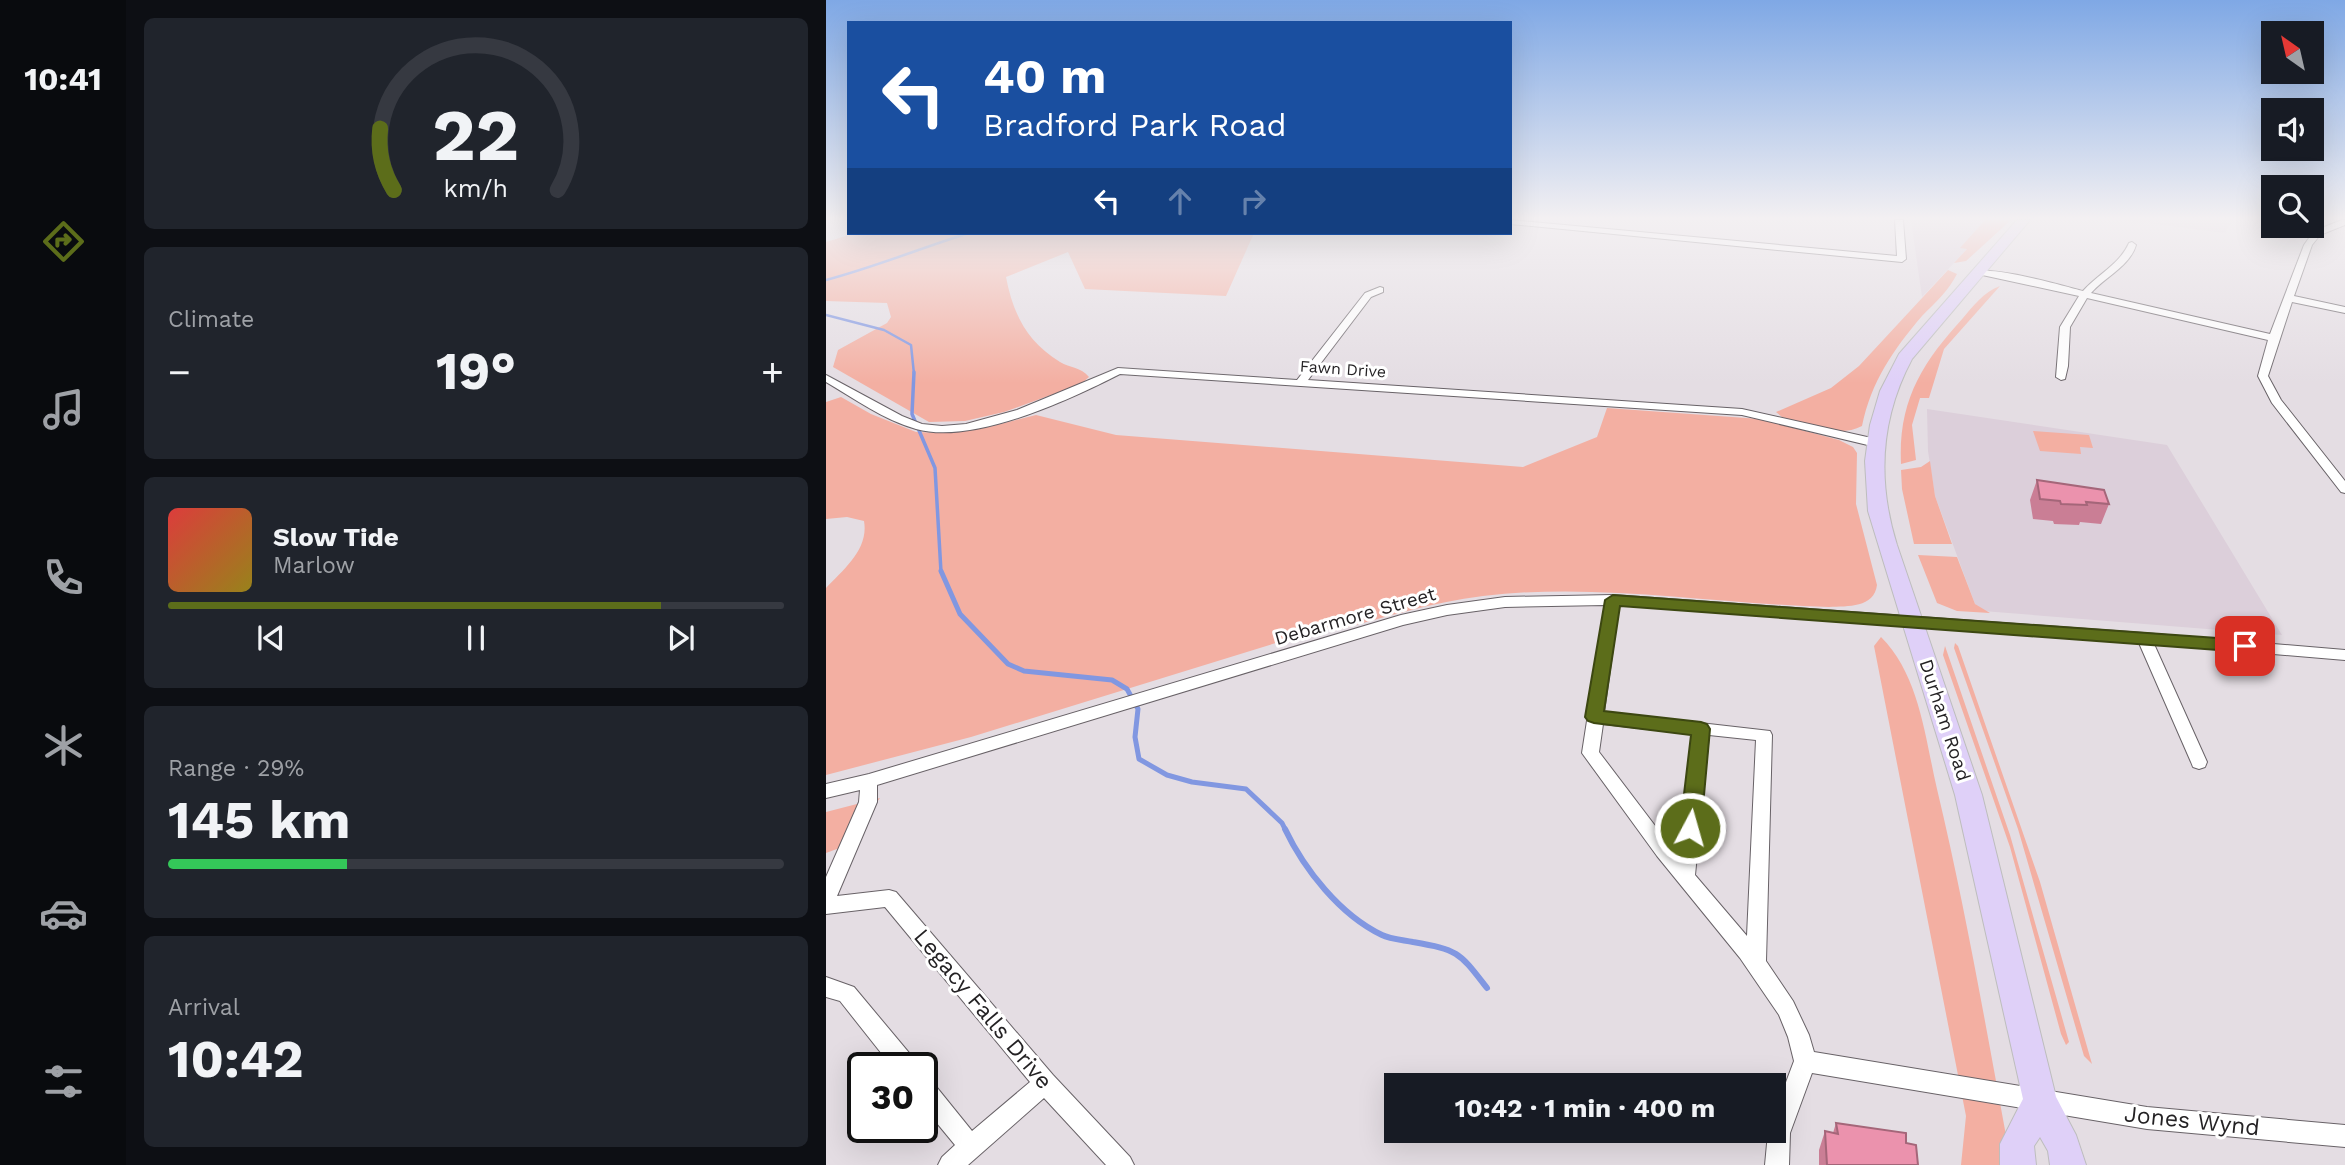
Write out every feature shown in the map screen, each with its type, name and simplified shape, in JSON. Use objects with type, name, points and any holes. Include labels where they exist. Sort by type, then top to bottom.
[{"type":"main road","name":"Durham Road","points":[[1977,274],[1924,333],[1893,377],[1878,419],[1874,465],[1876,502],[1887,546],[1940,698],[1981,833],[2040,1102],[2067,1154],[2068,1165]]},
{"type":"main road","points":[[2018,1165],[2017,1144],[2040,1102]]},
{"type":"street","points":[[1981,274],[1996,281],[2083,298],[2272,342]]},
{"type":"street","points":[[2061,377],[2066,323],[2104,274]]},
{"type":"street","points":[[2297,274],[2272,342],[2263,376],[2271,392],[2345,489]]},
{"type":"street","points":[[1301,383],[1368,295],[1380,290]]},
{"type":"street","points":[[2288,298],[2345,310]]},
{"type":"street","name":"Fawn Drive","points":[[826,378],[919,427],[936,429],[978,425],[1000,418],[1100,381],[1118,371],[1742,412],[1876,443]]},
{"type":"street","points":[[1613,600],[1590,753],[1685,877],[1756,963],[1789,1013],[1804,1048],[1805,1060],[1779,1133],[1777,1165]]},
{"type":"street","name":"Debarmore Street","points":[[826,791],[1401,620],[1505,602],[1613,600],[2345,655]]},
{"type":"street","points":[[2144,638],[2199,762]]},
{"type":"street","points":[[1594,717],[1764,734],[1756,963]]},
{"type":"street","points":[[1685,877],[1701,729]]},
{"type":"street","points":[[826,899],[868,802],[869,780]]},
{"type":"street","name":"Legacy Falls Drive","points":[[826,906],[889,898],[1045,1083],[1122,1165]]},
{"type":"street","points":[[826,988],[847,994],[894,1052]]},
{"type":"street","points":[[1805,1060],[2040,1102]]},
{"type":"street","points":[[950,1165],[1045,1083]]},
{"type":"street","name":"Jones Wynd","points":[[2040,1102],[2147,1118],[2345,1136]]},
{"type":"street","points":[[938,1107],[971,1147]]},
{"type":"shaded area","points":[[826,274],[1013,274],[1006,277],[1013,303],[1030,336],[1048,354],[1089,377],[1081,384],[1004,412],[965,421],[929,422],[833,367],[838,350],[887,323],[891,317],[887,303],[826,301]]},
{"type":"shaded area","points":[[1078,274],[1236,274],[1226,296],[1085,289]]},
{"type":"shaded area","points":[[1919,274],[1943,274],[1922,297]]},
{"type":"shaded area","points":[[1944,274],[1957,274],[1893,354],[1877,381],[1862,426],[1853,430],[1833,431],[1782,417],[1776,412],[1831,388],[1859,366]]},
{"type":"shaded area","points":[[2000,286],[1944,349],[1929,398],[1920,398],[1912,425],[1916,460],[1901,464],[1901,441],[1908,402],[1925,367],[1975,304]]},
{"type":"shaded area","points":[[841,397],[871,414],[916,432],[942,433],[988,427],[1036,415],[1116,435],[1523,467],[1597,437],[1607,408],[1760,419],[1839,440],[1853,447],[1857,453],[1856,504],[1877,585],[1875,593],[1866,602],[1829,607],[1569,591],[1526,592],[1445,602],[1333,631],[1331,626],[971,737],[826,775],[826,588],[854,558],[865,531],[864,521],[847,517],[826,519],[826,402]]},
{"type":"shaded area","points":[[1927,409],[2167,445],[2282,635],[1983,611],[1975,604],[1935,496],[1928,451]]},
{"type":"shaded area","points":[[2033,431],[2089,435],[2093,448],[2080,447],[2081,454],[2040,451]]},
{"type":"shaded area","points":[[1930,461],[1935,496],[1952,544],[1914,544],[1902,489],[1901,470],[1921,467]]},
{"type":"shaded area","points":[[1918,555],[1957,557],[1975,604],[1990,613],[1957,611],[1937,603]]},
{"type":"shaded area","points":[[1881,637],[1905,670],[1919,708],[1981,1002],[2005,1130],[2007,1165],[1961,1165],[1966,1116],[1874,646]]},
{"type":"shaded area","points":[[1955,643],[2040,882],[2092,1064],[2084,1056],[2018,829],[1954,648]]},
{"type":"shaded area","points":[[1945,646],[2010,835],[2069,1042],[2066,1045],[2010,847],[1943,655]]},
{"type":"shaded area","points":[[880,798],[845,846],[826,853],[826,812]]},
{"type":"building","points":[[2037,480],[2104,490],[2109,504],[2061,504],[2060,501],[2040,499]]},
{"type":"building","points":[[1836,1123],[1906,1133],[1906,1143],[1916,1145],[1918,1165],[1827,1165],[1825,1131],[1838,1134]]},
{"type":"waterway","points":[[826,280],[844,274]]},
{"type":"waterway","points":[[826,315],[884,330],[911,345],[914,373]]},
{"type":"waterway","points":[[914,373],[912,414],[935,468],[941,572]]},
{"type":"waterway","points":[[941,571],[960,614],[1008,664],[1024,671],[1112,680],[1127,689],[1138,709],[1135,737],[1139,759],[1167,775],[1192,782],[1246,789],[1285,829]]},
{"type":"waterway","points":[[1285,829],[1313,875],[1352,916],[1385,936],[1457,954],[1487,988]]},
{"type":"route","points":[[1690,828],[1701,729],[1594,717],[1613,600],[2245,646]]}]
